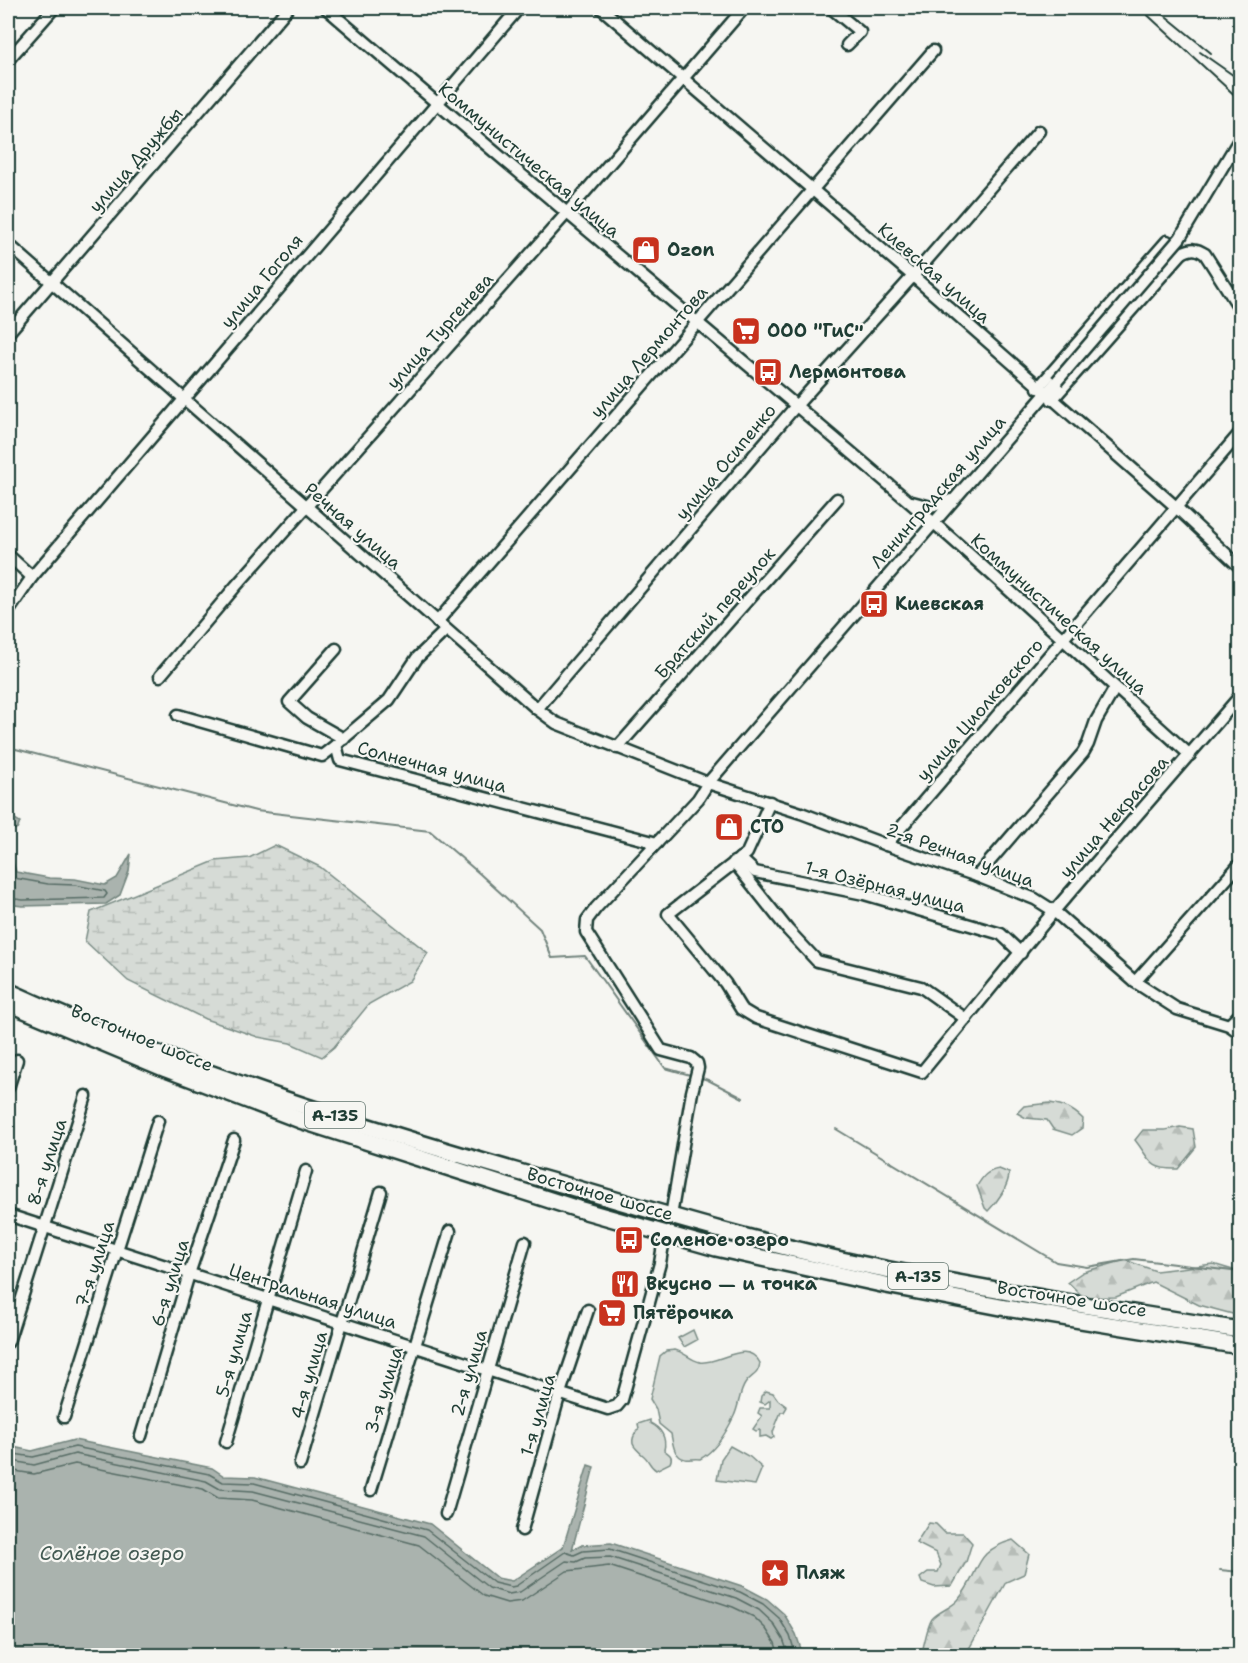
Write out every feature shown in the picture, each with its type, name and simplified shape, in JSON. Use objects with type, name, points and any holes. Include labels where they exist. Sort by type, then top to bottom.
[{"type":"highway","name":"Восточное шоссе","points":[[8,991],[137,1045],[256,1089],[462,1156],[671,1216],[856,1263],[888,1278],[1006,1308],[1240,1346]]},
{"type":"highway","name":"Восточное шоссе","points":[[8,1003],[166,1070],[300,1120],[578,1209],[716,1248],[888,1278],[1010,1294],[1240,1330]]},
{"type":"highway","points":[[426,1161],[405,1152],[401,1146],[404,1143],[453,1156],[462,1156]]},
{"type":"street","points":[[8,60],[54,8]]},
{"type":"street","name":"улица Дружбы","points":[[8,333],[288,8]]},
{"type":"street","name":"Коммунистическая улица","points":[[326,8],[566,214],[933,523],[1190,755]]},
{"type":"street","name":"улица Гоголя","points":[[8,612],[32,577],[519,8]]},
{"type":"street","name":"Киевская улица","points":[[601,8],[913,276],[1176,507],[1240,567]]},
{"type":"street","name":"улица Тургенева","points":[[160,676],[236,586],[566,214],[744,8]]},
{"type":"street","points":[[831,8],[860,32],[847,45]]},
{"type":"street","name":"улица Лермонтова","points":[[340,742],[389,700],[442,626],[696,323],[933,51]]},
{"type":"street","name":"улица Осипенко","points":[[537,709],[795,407],[1039,131]]},
{"type":"street","name":"Ленинградская улица","points":[[671,1216],[698,1068],[691,1058],[661,1050],[655,1042],[586,932],[587,920],[698,799],[708,783],[1180,237],[1240,138]]},
{"type":"street","points":[[1046,394],[1167,241],[1182,254]]},
{"type":"street","name":"Речная улица","points":[[8,244],[537,709],[556,723],[708,783]]},
{"type":"street","points":[[1046,394],[1182,254],[1191,249],[1198,249],[1206,254],[1240,309]]},
{"type":"street","name":"улица Циолковского","points":[[886,845],[1240,433]]},
{"type":"street","name":"Коммунистическая улица","points":[[904,499],[931,507],[956,496]]},
{"type":"street","name":"Братский переулок","points":[[617,748],[837,499]]},
{"type":"street","points":[[8,555],[32,577]]},
{"type":"street","points":[[336,649],[289,702],[340,742]]},
{"type":"street","points":[[977,876],[1083,753],[1096,721],[1115,688]]},
{"type":"street","name":"улица Некрасова","points":[[737,860],[668,915],[724,983],[741,1009],[756,1018],[922,1072],[1054,911],[1240,696]]},
{"type":"street","name":"Солнечная улица","points":[[178,715],[322,756],[340,742]]},
{"type":"street","name":"Солнечная улица","points":[[340,742],[340,760],[657,843]]},
{"type":"street","name":"2-я Речная улица","points":[[708,783],[770,802],[1035,899],[1054,911],[1135,982],[1177,1009],[1229,1025],[1240,1033]]},
{"type":"street","points":[[770,802],[747,853],[737,860],[788,930],[817,961],[921,987],[966,1020]]},
{"type":"street","name":"1-я Озёрная улица","points":[[737,860],[755,872],[864,894],[1001,934],[1021,953]]},
{"type":"street","points":[[1135,982],[1240,864]]},
{"type":"street","points":[[1229,1025],[1240,1014]]},
{"type":"street","points":[[8,1088],[17,1060]]},
{"type":"street","name":"8-я улица","points":[[8,1342],[87,1096]]},
{"type":"street","name":"7-я улица","points":[[64,1417],[158,1121]]},
{"type":"street","name":"6-я улица","points":[[141,1436],[189,1274],[234,1140]]},
{"type":"street","name":"5-я улица","points":[[226,1442],[306,1171]]},
{"type":"street","name":"4-я улица","points":[[300,1464],[381,1192]]},
{"type":"street","name":"Центральная улица","points":[[8,1215],[608,1409],[617,1406],[622,1400],[660,1263],[665,1233]]},
{"type":"street","name":"3-я улица","points":[[370,1490],[450,1231]]},
{"type":"street","name":"2-я улица","points":[[446,1514],[525,1242]]},
{"type":"street","name":"1-я улица","points":[[522,1530],[560,1393],[588,1310]]},
{"type":"green space","points":[[275,845],[320,867],[428,953],[410,981],[369,1004],[334,1047],[322,1057],[290,1043],[258,1037],[205,1019],[128,981],[85,941],[91,912],[215,861],[249,858]]},
{"type":"green space","points":[[1050,1103],[1064,1106],[1076,1113],[1083,1119],[1082,1128],[1072,1135],[1053,1129],[1047,1120],[1026,1118],[1017,1113],[1024,1106]]},
{"type":"green space","points":[[1180,1127],[1193,1129],[1196,1147],[1178,1169],[1155,1166],[1135,1140],[1143,1130]]},
{"type":"green space","points":[[999,1169],[1009,1173],[1007,1183],[1002,1194],[988,1211],[977,1186],[986,1174]]},
{"type":"green space","points":[[1125,1260],[1156,1271],[1213,1264],[1240,1272],[1240,1316],[1199,1305],[1153,1282],[1116,1297],[1084,1298],[1068,1282],[1083,1272]]},
{"type":"green space","points":[[693,1330],[697,1340],[684,1347],[678,1338]]},
{"type":"green space","points":[[675,1350],[700,1362],[716,1360],[740,1352],[754,1356],[760,1363],[758,1371],[743,1388],[736,1412],[724,1434],[716,1446],[700,1459],[685,1459],[678,1455],[674,1449],[671,1434],[659,1424],[656,1409],[650,1399],[660,1356],[666,1351]]},
{"type":"green space","points":[[766,1391],[773,1393],[787,1407],[784,1412],[781,1412],[773,1432],[774,1437],[771,1439],[766,1436],[760,1437],[760,1430],[753,1429],[762,1416],[758,1413],[760,1408],[770,1408],[770,1400],[765,1404],[760,1402],[761,1396]]},
{"type":"green space","points":[[650,1420],[650,1423],[662,1434],[665,1441],[664,1450],[671,1458],[670,1463],[656,1470],[633,1444],[633,1437],[639,1428],[638,1424]]},
{"type":"green space","points":[[730,1446],[750,1457],[762,1468],[755,1485],[717,1480],[721,1459]]},
{"type":"green space","points":[[929,1523],[936,1524],[945,1533],[963,1533],[972,1543],[966,1562],[952,1586],[934,1587],[922,1583],[920,1578],[928,1572],[938,1572],[941,1565],[936,1553],[916,1543]]},
{"type":"green space","points":[[1013,1540],[1029,1554],[1024,1574],[1006,1582],[970,1647],[961,1655],[921,1655],[932,1619],[958,1600],[966,1590],[983,1557],[990,1550]]},
{"type":"green space","points":[[1087,1650],[1093,1655],[1046,1655],[1052,1652]]},
{"type":"water","points":[[8,805],[10,816],[20,822],[18,828],[8,832]]},
{"type":"water","points":[[8,846],[16,872],[105,885],[117,878],[131,854],[129,871],[120,895],[106,904],[22,906],[8,904]]},
{"type":"water","name":"Солёное озеро","points":[[74,1440],[212,1468],[224,1476],[255,1477],[430,1524],[497,1578],[512,1581],[563,1547],[588,1465],[594,1467],[572,1550],[581,1545],[611,1543],[742,1586],[767,1599],[784,1614],[796,1634],[803,1655],[8,1655],[8,1446],[32,1451]]},
{"type":"waterway","points":[[8,747],[256,811],[430,831],[540,929],[552,958],[585,956],[665,1068],[694,1076]]},
{"type":"waterway","points":[[699,1077],[743,1098]]},
{"type":"waterway","points":[[836,1129],[1056,1262],[1087,1267],[1134,1259],[1240,1272]]},
{"type":"waterway","points":[[1220,1570],[1240,1572]]},
{"type":"railway","points":[[1140,8],[1240,100]]},
{"type":"railway","points":[[1156,8],[1211,53]]},
{"type":"railway","points":[[1200,52],[1240,80]]},
{"type":"place","name":"Ozon","points":[[646,250]]},
{"type":"place","name":"ООО \"ГиС\"","points":[[746,331]]},
{"type":"place","name":"Лермонтова","points":[[768,372]]},
{"type":"place","name":"Киевская","points":[[874,604]]},
{"type":"place","name":"СТО","points":[[729,827]]},
{"type":"place","name":"Соленое озеро","points":[[629,1240]]},
{"type":"place","name":"Вкусно — и точка","points":[[625,1284]]},
{"type":"place","name":"Пятёрочка","points":[[612,1313]]},
{"type":"place","name":"Пляж","points":[[775,1573]]}]
